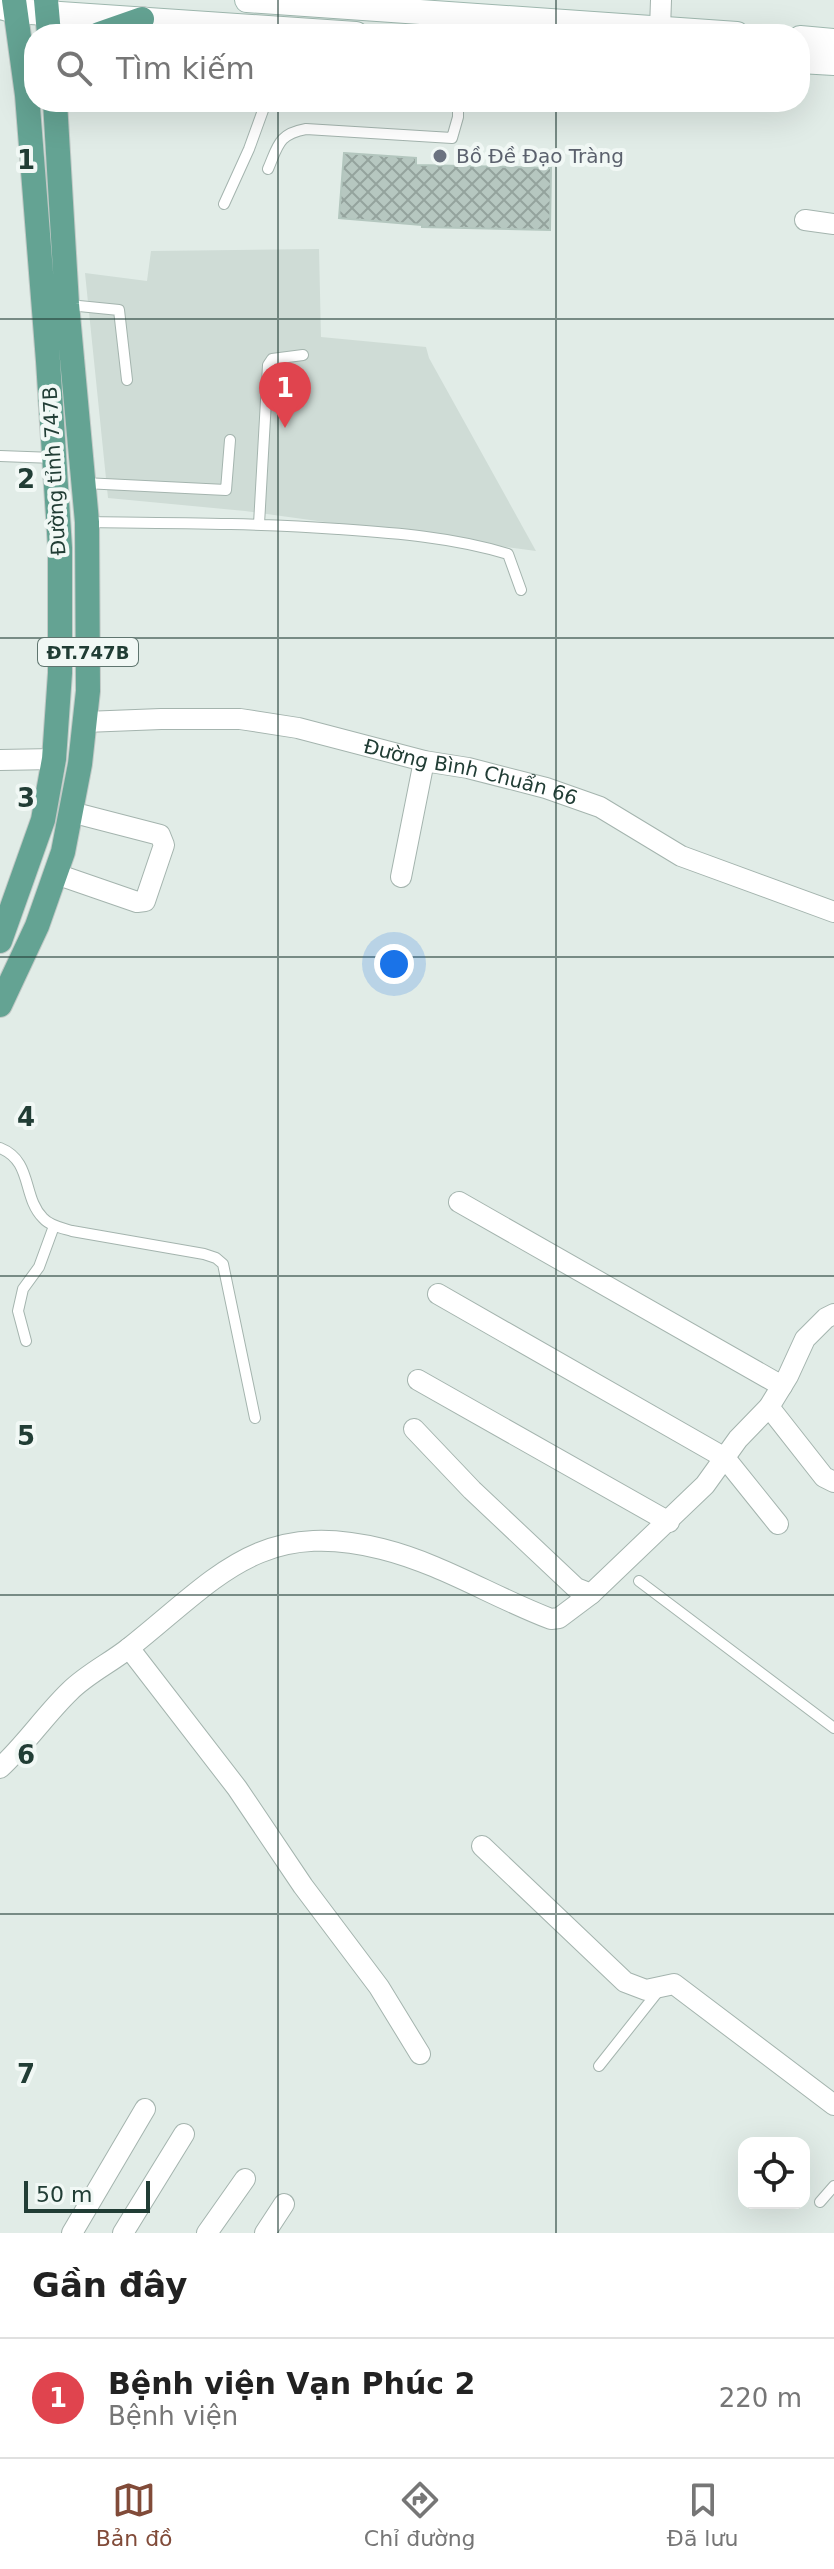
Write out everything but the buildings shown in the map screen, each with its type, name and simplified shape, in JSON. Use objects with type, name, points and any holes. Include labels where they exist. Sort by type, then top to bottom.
[{"type":"main road","points":[[247,0],[589,24]]},
{"type":"main road","points":[[10,6],[47,15],[198,24]]},
{"type":"main road","name":"Đường tỉnh 747B","points":[[10,6],[24,79]]},
{"type":"main road","points":[[128,24],[142,19]]},
{"type":"main road","points":[[810,39],[834,41]]},
{"type":"main road","points":[[0,46],[17,70],[24,88]]},
{"type":"main road","points":[[810,62],[834,63]]},
{"type":"main road","name":"Đường tỉnh 747B","points":[[0,941],[43,820],[54,759],[60,673],[60,548],[28,112]]},
{"type":"main road","name":"Đường tỉnh 747B","points":[[0,1005],[37,926],[63,852],[88,691],[87,522],[67,304],[56,112]]},
{"type":"street","points":[[660,24],[661,0]]},
{"type":"street","points":[[805,220],[834,224]]},
{"type":"street","name":"Đường Bình Chuẩn 66","points":[[85,722],[240,719],[298,728],[424,761],[468,768],[546,788],[600,807],[681,856],[834,912]]},
{"type":"street","points":[[0,760],[54,759]]},
{"type":"street","points":[[401,877],[424,761]]},
{"type":"street","points":[[56,874],[137,902],[145,901],[164,845],[160,835],[71,812]]},
{"type":"street","points":[[459,1202],[782,1386]]},
{"type":"street","points":[[438,1294],[725,1458],[778,1524]]},
{"type":"street","points":[[0,1768],[31,1738],[71,1690],[129,1648],[223,1571],[256,1554],[291,1542],[332,1540],[381,1549],[433,1565],[551,1619],[559,1618],[591,1594],[705,1485],[769,1407],[805,1339],[834,1314]]},
{"type":"street","points":[[418,1380],[669,1522]]},
{"type":"street","points":[[769,1407],[824,1477],[834,1482]]},
{"type":"street","points":[[414,1429],[472,1490],[564,1578],[576,1588],[591,1594]]},
{"type":"street","points":[[129,1648],[237,1788],[303,1886],[379,1987],[420,2054]]},
{"type":"street","points":[[482,1846],[625,1982],[646,1990],[674,1984],[834,2105]]},
{"type":"street","points":[[72,2233],[145,2109]]},
{"type":"street","points":[[123,2233],[184,2134]]},
{"type":"street","points":[[207,2233],[245,2179]]},
{"type":"street","points":[[265,2233],[284,2204]]},
{"type":"lane","points":[[224,204],[262,112]]},
{"type":"lane","points":[[268,169],[280,140],[290,132],[306,129],[452,138],[458,112]]},
{"type":"lane","points":[[67,304],[119,310],[127,380]]},
{"type":"lane","points":[[259,524],[268,365],[280,356],[303,355]]},
{"type":"lane","points":[[84,483],[226,490],[230,440]]},
{"type":"lane","points":[[0,456],[54,458]]},
{"type":"lane","points":[[87,522],[259,524],[395,533],[508,554],[521,590]]},
{"type":"lane","points":[[0,1148],[13,1153],[19,1161],[41,1216],[54,1226],[204,1254],[223,1264],[255,1418]]},
{"type":"lane","points":[[26,1341],[18,1311],[23,1289],[39,1267],[54,1226]]},
{"type":"lane","points":[[639,1581],[834,1728]]},
{"type":"lane","points":[[599,2066],[663,1986]]},
{"type":"lane","points":[[820,2202],[834,2186]]},
{"type":"shaded area","points":[[319,249],[321,337],[426,347],[429,358],[536,551],[245,511],[108,498],[85,273],[147,281],[151,251]]},
{"type":"place","name":"Bồ Đề Đạo Tràng","points":[[440,156]]},
{"type":"place","name":"Bệnh viện Vạn Phúc 2","points":[[285,428]]}]
